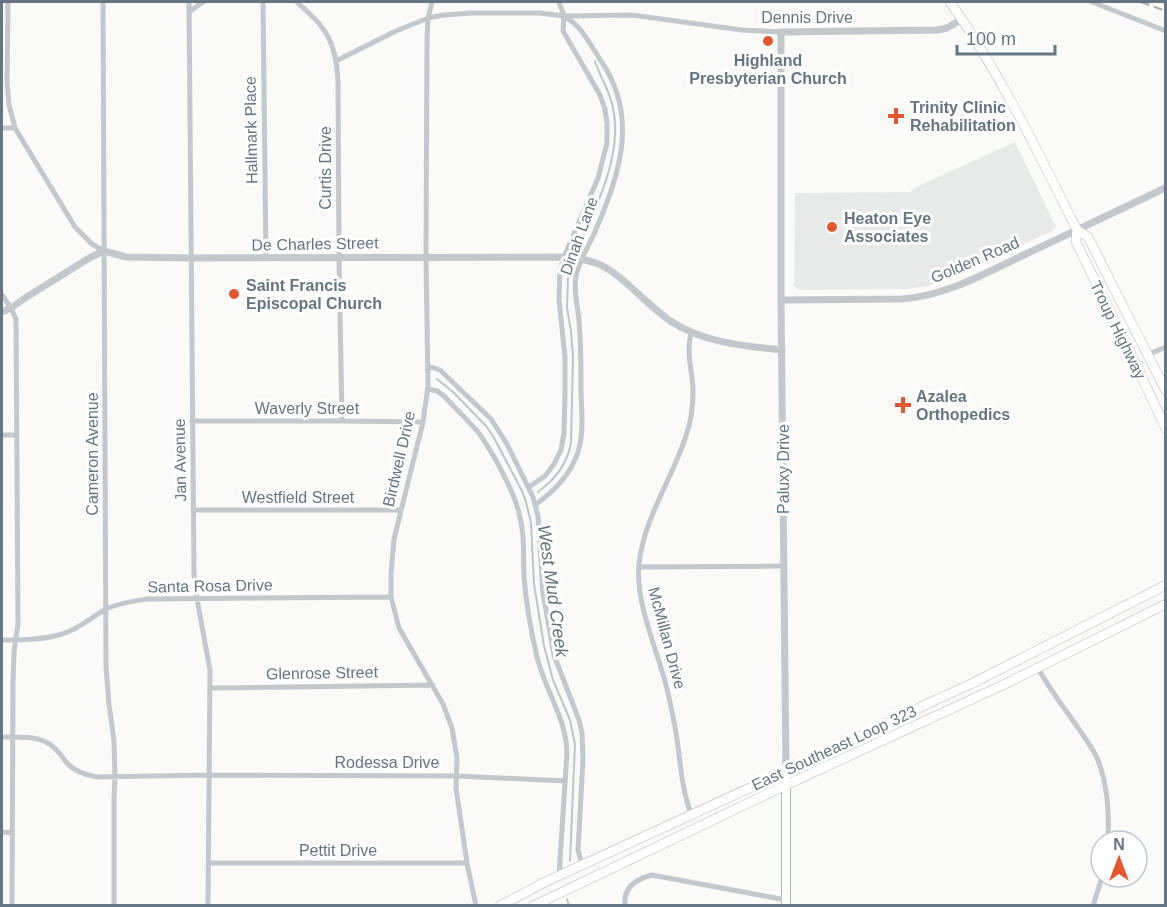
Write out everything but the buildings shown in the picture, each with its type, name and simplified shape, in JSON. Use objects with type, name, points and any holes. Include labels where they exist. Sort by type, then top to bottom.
[{"type":"main road","name":"Troup Highway","points":[[950,2],[1006,91],[1077,230],[1088,237],[1166,391]]},
{"type":"main road","name":"Troup Highway","points":[[1077,230],[1076,242],[1166,429]]},
{"type":"main road","name":"East Southeast Loop 323","points":[[500,906],[582,865],[973,684],[1166,585]]},
{"type":"main road","name":"East Southeast Loop 323","points":[[533,906],[1038,668],[1166,604]]},
{"type":"main road","name":"Paluxy Drive","points":[[786,771],[786,903]]},
{"type":"street","name":"De Charles Street","points":[[8,2],[7,83],[9,105],[15,128],[75,227],[92,244],[104,251],[126,256],[192,258],[564,256],[596,262],[671,321],[691,332],[720,342],[782,350]]},
{"type":"street","name":"Cameron Avenue","points":[[103,2],[106,668],[114,741],[114,906]]},
{"type":"street","name":"Jan Avenue","points":[[189,2],[194,574],[211,688],[208,906]]},
{"type":"street","points":[[189,12],[203,2]]},
{"type":"street","name":"Hallmark Place","points":[[263,2],[266,258]]},
{"type":"street","name":"Birdwell Drive","points":[[432,2],[428,18],[426,257],[428,389],[423,422],[394,539],[391,597],[399,628],[433,685],[452,728],[457,758],[456,788],[476,906]]},
{"type":"street","name":"Dinah Lane","points":[[529,487],[545,476],[561,450],[564,434],[565,357],[559,300],[560,270],[598,178],[607,143],[605,109],[600,95],[563,31],[564,16],[559,2]]},
{"type":"street","points":[[1092,2],[1166,31]]},
{"type":"street","name":"Curtis Drive","points":[[301,3],[327,34],[336,61],[339,93],[342,421]]},
{"type":"street","name":"Dennis Drive","points":[[336,61],[428,18],[472,13],[540,13],[564,16],[632,15],[742,30],[781,32],[938,30],[948,28],[962,19]]},
{"type":"street","name":"Dinah Lane","points":[[535,505],[565,477],[572,466],[580,444],[580,347],[575,293],[576,276],[615,178],[624,133],[617,90],[608,71],[578,26],[564,16]]},
{"type":"street","name":"Paluxy Drive","points":[[781,32],[781,300],[786,771]]},
{"type":"street","points":[[2,128],[15,128]]},
{"type":"street","name":"Golden Road","points":[[781,300],[902,299],[943,291],[1166,187]]},
{"type":"street","points":[[2,312],[104,251]]},
{"type":"street","points":[[2,295],[16,319],[18,624],[15,640],[12,737],[12,906]]},
{"type":"street","name":"McMillan Drive","points":[[691,332],[689,350],[693,391],[692,414],[686,436],[646,531],[641,546],[639,567],[641,596],[668,692],[686,801],[692,814]]},
{"type":"street","points":[[1147,355],[1166,347]]},
{"type":"street","points":[[429,366],[440,370],[491,419],[507,444],[529,487],[535,505],[543,593],[554,655],[582,733],[583,760],[578,850],[582,865]]},
{"type":"street","points":[[428,389],[444,396],[477,432],[499,468],[517,505],[522,531],[528,607],[537,655],[566,737],[559,876]]},
{"type":"street","name":"Waverly Street","points":[[192,422],[423,422]]},
{"type":"street","points":[[2,435],[16,435]]},
{"type":"street","name":"Westfield Street","points":[[194,510],[401,510]]},
{"type":"street","points":[[639,567],[783,566]]},
{"type":"street","name":"Santa Rosa Drive","points":[[2,640],[41,639],[62,634],[106,610],[147,599],[391,597]]},
{"type":"street","points":[[1038,668],[1045,682],[1097,757],[1108,804],[1108,829]]},
{"type":"street","name":"Glenrose Street","points":[[211,688],[433,685]]},
{"type":"street","name":"Rodessa Drive","points":[[2,737],[39,739],[48,743],[57,749],[68,765],[87,775],[115,777],[457,776],[565,782]]},
{"type":"street","points":[[2,832],[12,832]]},
{"type":"street","name":"Pettit Drive","points":[[209,863],[467,863]]},
{"type":"street","points":[[625,906],[624,898],[634,882],[652,875],[786,903]]},
{"type":"street","points":[[1093,906],[1098,889]]},
{"type":"shaded area","points":[[1015,142],[1056,227],[1052,231],[952,278],[928,286],[907,289],[799,290],[794,286],[795,193],[911,192],[912,189]]},
{"type":"waterway","points":[[580,245],[607,178],[614,143],[615,125],[612,102],[595,61]]},
{"type":"waterway","points":[[538,492],[559,471],[567,458],[571,443],[573,357],[567,308],[568,277]]},
{"type":"waterway","name":"West Mud Creek","points":[[437,379],[486,426],[526,502],[531,523],[534,584],[544,646],[553,680],[570,720],[575,744],[570,861]]},
{"type":"waterway","name":"West Mud Creek","points":[[567,899],[569,906]]},
{"type":"railway","points":[[1141,2],[1166,11]]},
{"type":"place","name":"Highland Presbyterian Church","points":[[768,41]]},
{"type":"place","name":"Trinity Clinic Rehabilitation","points":[[896,116]]},
{"type":"place","name":"Heaton Eye Associates","points":[[832,227]]},
{"type":"place","name":"Saint Francis Episcopal Church","points":[[234,294]]},
{"type":"place","name":"Azalea Orthopedics","points":[[903,405]]}]
